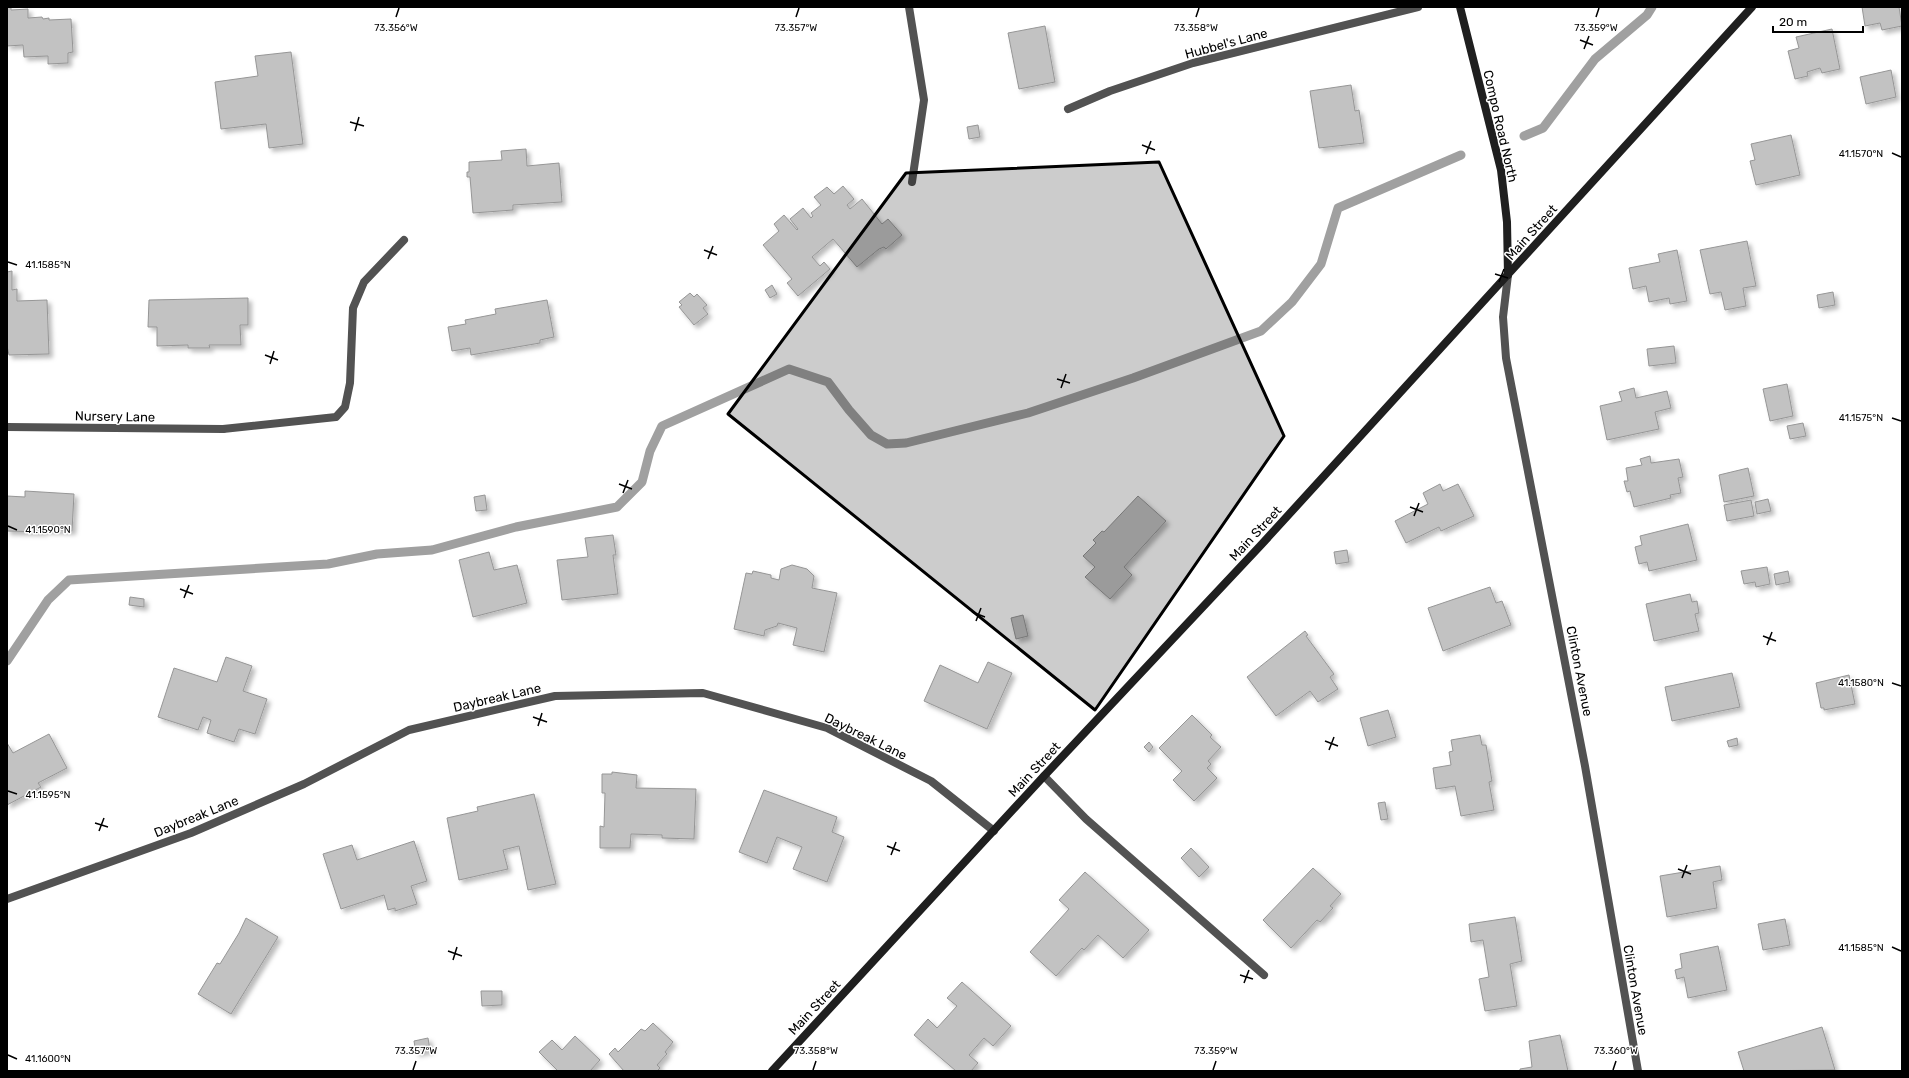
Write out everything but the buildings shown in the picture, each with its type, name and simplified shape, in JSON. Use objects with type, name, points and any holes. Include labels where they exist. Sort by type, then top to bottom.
[{"type":"main road","name":"Compo Road North","points":[[1460,7],[1501,170],[1507,222],[1508,275]]},
{"type":"main road","name":"Main Street","points":[[772,1071],[1044,776],[1261,544],[1752,7]]},
{"type":"street","points":[[909,7],[924,100],[912,182]]},
{"type":"street","name":"Hubbel's Lane","points":[[1068,109],[1110,91],[1193,63],[1418,7]]},
{"type":"street","name":"Nursery Lane","points":[[7,427],[223,429],[336,417],[345,406],[350,383],[353,308],[364,282],[404,240]]},
{"type":"street","name":"Clinton Avenue","points":[[1508,275],[1503,317],[1506,358],[1585,766],[1638,1071]]},
{"type":"street","name":"Daybreak Lane","points":[[7,899],[191,832],[304,784],[409,730],[555,696],[702,693],[827,728],[931,781],[994,831]]},
{"type":"street","points":[[1044,776],[1086,819],[1264,975]]},
{"type":"highlighted area","points":[[1159,162],[1284,436],[1095,710],[728,414],[906,173]]},
{"type":"waterway","points":[[1524,136],[1543,128],[1595,59],[1647,15],[1652,7]]},
{"type":"waterway","points":[[7,661],[48,600],[69,580],[328,564],[377,554],[432,550],[516,527],[617,507],[642,482],[650,451],[662,426],[789,369],[828,382],[849,410],[871,435],[887,444],[906,443],[1028,413],[1133,378],[1261,331],[1292,302],[1321,264],[1338,208],[1461,155]]}]
